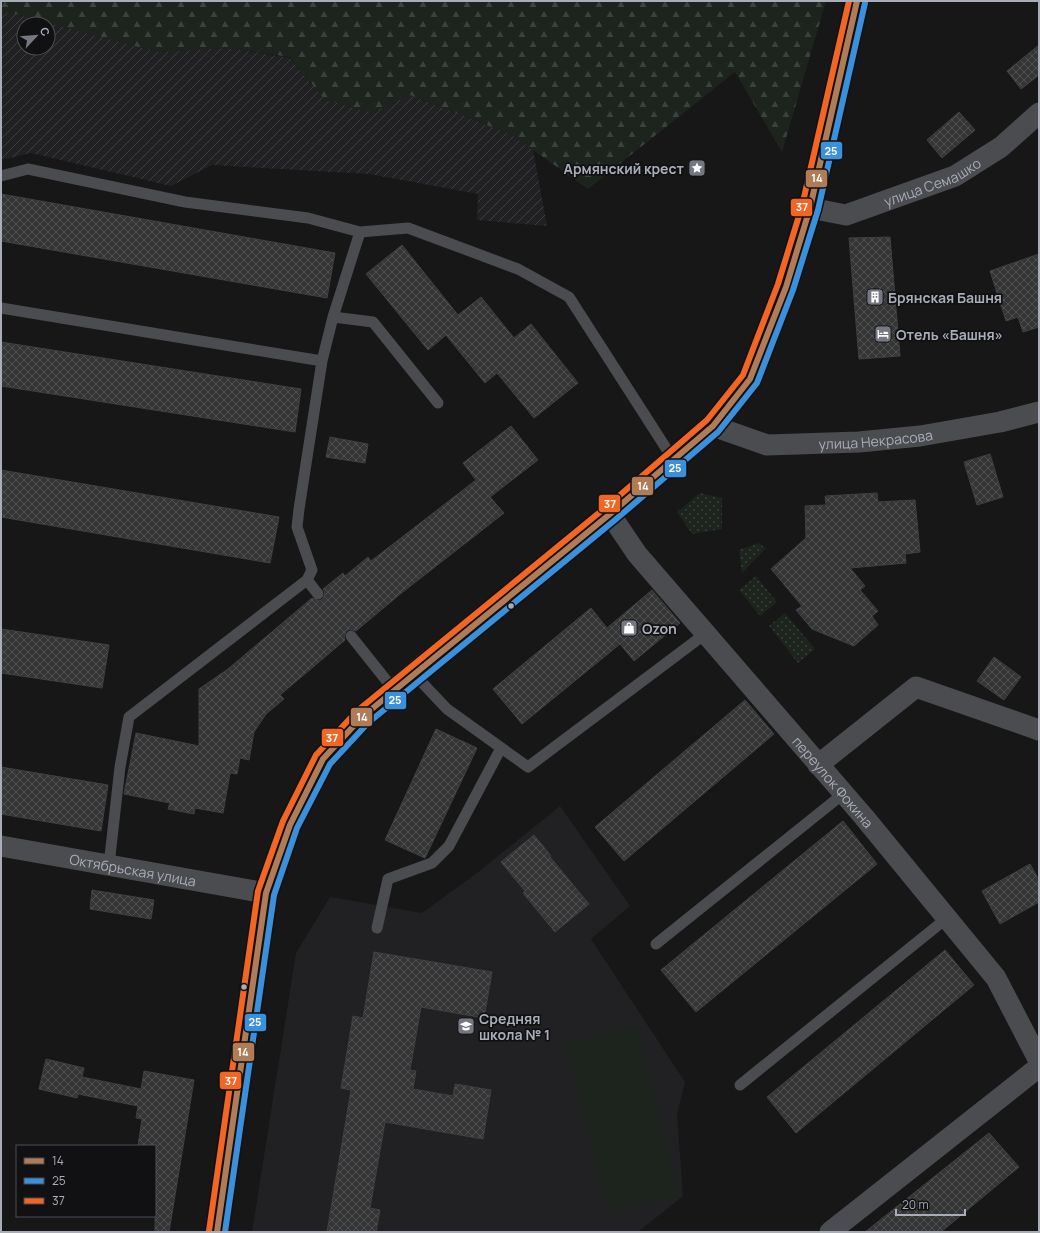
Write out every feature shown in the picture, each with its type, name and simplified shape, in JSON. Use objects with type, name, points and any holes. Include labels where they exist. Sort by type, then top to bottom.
[{"type":"main road","points":[[217,1232],[266,893],[290,825],[323,759],[362,717],[413,673],[610,514],[713,426],[750,379],[786,287],[810,208],[857,1]]},
{"type":"street","name":"улица Семашко","points":[[810,208],[846,215],[955,176],[1001,147],[1039,113]]},
{"type":"street","name":"улица Некрасова","points":[[713,426],[767,445],[859,442],[927,435],[1000,422],[1039,412]]},
{"type":"street","name":"переулок Фокина","points":[[610,514],[637,554],[843,794],[996,978],[1039,1061]]},
{"type":"street","points":[[818,765],[916,687],[1039,730]]},
{"type":"street","name":"Октябрьская улица","points":[[1,846],[266,893]]},
{"type":"street","points":[[830,1232],[1039,1067]]},
{"type":"lane","points":[[1,176],[28,168],[185,202],[308,218],[360,232],[408,228],[518,269],[569,297],[674,460]]},
{"type":"lane","points":[[109,865],[120,767],[129,717],[307,580],[312,570],[298,527],[322,361],[333,317],[360,232]]},
{"type":"lane","points":[[1,308],[322,361]]},
{"type":"lane","points":[[333,317],[373,322],[438,403]]},
{"type":"lane","points":[[307,580],[318,594]]},
{"type":"lane","points":[[413,673],[447,709],[528,767],[705,634]]},
{"type":"lane","points":[[351,636],[394,690]]},
{"type":"lane","points":[[377,928],[388,879],[432,863],[448,846],[501,748]]},
{"type":"lane","points":[[656,944],[843,794]]},
{"type":"lane","points":[[740,1085],[947,918]]},
{"type":"shaded area","points":[[8,12],[23,16],[16,16],[16,56],[56,56],[56,25],[157,52],[228,48],[290,58],[324,99],[371,113],[410,95],[512,135],[533,150],[547,226],[477,220],[478,194],[369,174],[212,165],[171,186],[31,153],[1,160],[1,17]]},
{"type":"shaded area","name":"Средняя школа № 1","points":[[560,806],[630,906],[591,939],[685,1082],[677,1114],[683,1196],[638,1232],[252,1232],[296,953],[330,897],[422,913],[477,873]]},
{"type":"green space","points":[[1,1],[826,1],[782,152],[735,72],[588,189],[512,135],[410,95],[371,113],[324,99],[290,57],[228,48],[157,52],[56,25],[56,16],[23,16],[8,12],[1,17]]},
{"type":"green space","points":[[700,493],[722,498],[722,529],[692,534],[677,512]]},
{"type":"green space","points":[[758,543],[766,548],[742,573],[739,550]]},
{"type":"green space","points":[[756,576],[777,602],[760,616],[739,590]]},
{"type":"green space","points":[[785,613],[815,649],[798,663],[769,626]]},
{"type":"green space","points":[[637,1026],[679,1195],[608,1212],[565,1043]]},
{"type":"building","points":[[1039,45],[1039,75],[1021,89],[1007,71]]},
{"type":"building","points":[[959,112],[975,130],[942,158],[927,140]]},
{"type":"building","points":[[1,194],[335,253],[327,298],[1,241]]},
{"type":"building","name":"Брянская Башня","points":[[890,237],[900,356],[859,359],[849,238]]},
{"type":"building","points":[[402,245],[458,315],[481,297],[514,338],[531,324],[578,383],[534,418],[497,373],[485,383],[446,335],[428,350],[366,274]]},
{"type":"building","points":[[1039,254],[1039,327],[1023,332],[1018,317],[1006,321],[990,271]]},
{"type":"building","points":[[1,342],[301,389],[295,432],[1,386]]},
{"type":"building","points":[[511,426],[538,460],[490,497],[504,513],[399,595],[356,631],[350,629],[346,631],[344,637],[345,640],[280,695],[284,699],[266,714],[254,732],[249,760],[240,758],[237,774],[230,773],[223,813],[195,808],[194,814],[168,809],[170,803],[124,794],[136,733],[199,746],[199,689],[228,669],[312,598],[319,601],[323,599],[325,593],[323,589],[343,573],[345,576],[368,557],[371,561],[476,480],[463,463]]},
{"type":"building","points":[[330,437],[368,444],[365,463],[326,457]]},
{"type":"building","points":[[990,454],[1003,497],[977,505],[964,462]]},
{"type":"building","points":[[1,470],[279,517],[270,563],[1,517]]},
{"type":"building","points":[[877,493],[878,502],[915,500],[920,552],[905,554],[906,563],[850,568],[865,586],[860,590],[878,611],[872,616],[878,625],[854,646],[812,629],[796,610],[802,606],[771,569],[806,538],[805,506],[826,505],[825,496]]},
{"type":"building","points":[[652,590],[680,623],[634,661],[620,644],[522,724],[493,689],[591,608],[607,628]]},
{"type":"building","points":[[1,629],[109,645],[102,688],[1,673]]},
{"type":"building","points":[[994,657],[1021,677],[1004,700],[977,681]]},
{"type":"building","points":[[745,700],[774,734],[624,861],[595,827]]},
{"type":"building","points":[[436,729],[477,748],[425,858],[385,840]]},
{"type":"building","points":[[1,767],[108,785],[101,831],[1,814]]},
{"type":"building","points":[[843,821],[877,864],[696,1012],[661,970]]},
{"type":"building","points":[[534,835],[551,856],[550,857],[589,904],[555,932],[523,893],[525,891],[501,862]]},
{"type":"building","points":[[1030,864],[1039,880],[1039,902],[1000,924],[982,891]]},
{"type":"building","points":[[92,890],[154,900],[151,919],[90,909]]},
{"type":"building","points":[[945,950],[974,985],[796,1133],[767,1097]]},
{"type":"building","points":[[374,952],[492,972],[484,1018],[421,1007],[410,1070],[416,1071],[413,1089],[453,1096],[455,1084],[491,1090],[483,1139],[385,1122],[370,1208],[380,1210],[376,1232],[327,1232],[351,1090],[341,1088],[353,1016],[363,1018]]},
{"type":"building","points":[[46,1059],[84,1068],[82,1077],[141,1089],[144,1071],[194,1080],[169,1232],[155,1232],[156,1145],[138,1145],[142,1119],[136,1118],[138,1106],[78,1094],[77,1098],[39,1089]]},
{"type":"building","points":[[989,1133],[1019,1167],[941,1232],[865,1232]]},
{"type":"transit line","name":"37","points":[[209,1231],[258,891],[283,821],[316,755],[357,711],[605,508],[707,420],[743,375],[778,284],[802,206],[849,1]]},
{"type":"transit line","name":"14","points":[[217,1232],[266,893],[290,825],[323,759],[362,717],[610,514],[713,426],[750,379],[786,287],[810,208],[857,1]]},
{"type":"transit line","name":"25","points":[[225,1232],[274,895],[297,828],[330,764],[368,723],[615,520],[718,432],[757,383],[793,290],[818,210],[865,3]]},
{"type":"place","name":"Армянский крест","points":[[697,168]]},
{"type":"place","name":"Брянская Башня","points":[[875,297]]},
{"type":"place","name":"Отель «Башня»","points":[[883,334]]},
{"type":"place","name":"Ozon","points":[[629,628]]},
{"type":"place","name":"Средняя школа № 1","points":[[466,1026]]}]
